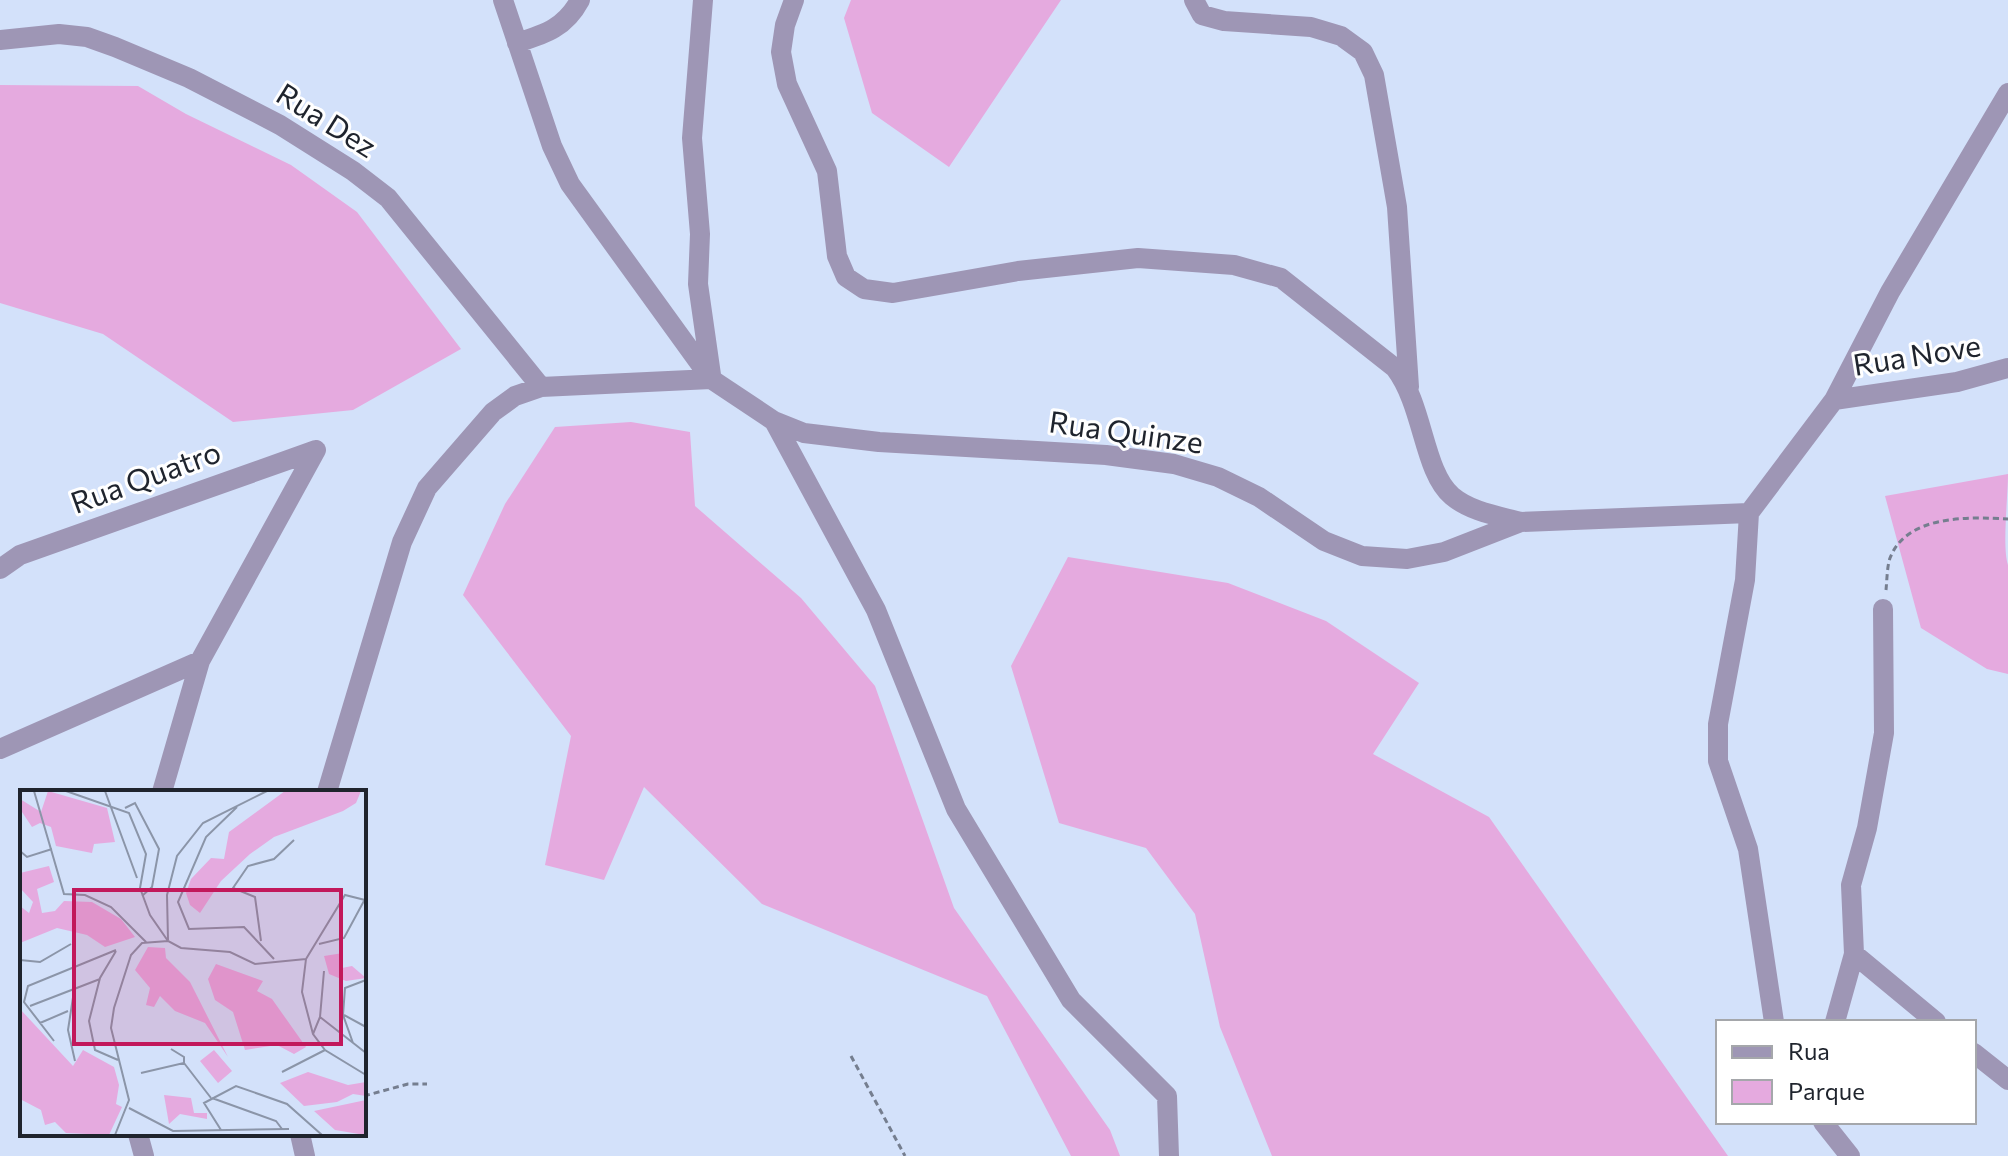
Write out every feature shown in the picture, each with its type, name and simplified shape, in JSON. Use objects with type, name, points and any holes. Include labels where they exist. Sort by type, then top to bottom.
[{"type":"street","points":[[503,0],[552,146],[570,184],[711,379]]},
{"type":"street","points":[[517,43],[553,32],[567,21],[580,0]]},
{"type":"street","points":[[703,0],[692,138],[700,234],[698,284],[711,379]]},
{"type":"street","points":[[794,0],[785,25],[781,52],[787,84],[827,171],[837,256],[846,277],[864,289],[893,293],[1018,271],[1138,258],[1234,265],[1281,278],[1395,368],[1409,387]]},
{"type":"street","points":[[1194,0],[1202,15],[1224,21],[1311,27],[1341,36],[1363,52],[1374,75],[1397,207],[1409,387],[1435,472],[1451,495],[1471,508],[1521,522],[1749,513]]},
{"type":"street","name":"Rua Dez","points":[[0,40],[59,34],[87,37],[115,47],[189,78],[267,118],[353,171],[388,198],[541,387]]},
{"type":"street","points":[[1774,1020],[1748,849],[1718,761],[1718,724],[1745,580],[1749,513],[1834,400],[1890,292],[2008,93]]},
{"type":"street","name":"Rua Nove","points":[[1834,400],[1957,382],[2008,368]]},
{"type":"street","points":[[328,790],[402,542],[427,488],[493,412],[515,396],[541,387],[711,379]]},
{"type":"street","name":"Rua Quinze","points":[[711,379],[774,421],[804,433],[879,442],[1106,455],[1174,464],[1232,483],[1259,497],[1324,541],[1362,556],[1407,559],[1444,552],[1521,522]]},
{"type":"street","points":[[774,421],[876,610],[956,809],[1071,1000],[1167,1096],[1169,1156]]},
{"type":"street","name":"Rua Quatro","points":[[0,569],[20,555],[316,450],[200,661]]},
{"type":"street","points":[[1836,1020],[1854,954],[1851,885],[1867,828],[1884,733],[1883,609]]},
{"type":"street","points":[[1,751],[200,661]]},
{"type":"street","points":[[163,790],[200,661]]},
{"type":"street","points":[[1854,954],[1934,1020]]},
{"type":"street","points":[[1976,1055],[2008,1080]]},
{"type":"street","points":[[1825,1124],[1850,1156]]},
{"type":"street","points":[[139,1136],[144,1156]]},
{"type":"street","points":[[300,1136],[305,1156]]},
{"type":"path","points":[[1883,609],[1890,558],[1906,537],[1926,525],[1948,520],[2008,519]]},
{"type":"path","points":[[851,1056],[905,1156]]},
{"type":"path","points":[[366,1095],[408,1084],[427,1084]]},
{"type":"green space","points":[[851,0],[1061,0],[949,167],[872,113],[844,18]]},
{"type":"green space","points":[[0,85],[138,86],[186,114],[291,165],[357,212],[461,349],[353,410],[233,422],[103,334],[0,303]]},
{"type":"green space","points":[[631,422],[690,432],[695,506],[801,598],[875,686],[954,908],[1110,1130],[1120,1156],[1071,1156],[987,996],[762,904],[644,787],[604,880],[545,865],[571,736],[463,595],[505,504],[555,427]]},
{"type":"green space","points":[[2008,474],[2005,535],[2008,674],[1987,669],[1921,628],[1885,496]]},
{"type":"green space","points":[[1068,557],[1228,583],[1326,621],[1419,683],[1373,754],[1489,817],[1728,1156],[1272,1156],[1220,1027],[1195,914],[1146,848],[1059,823],[1011,666]]}]
